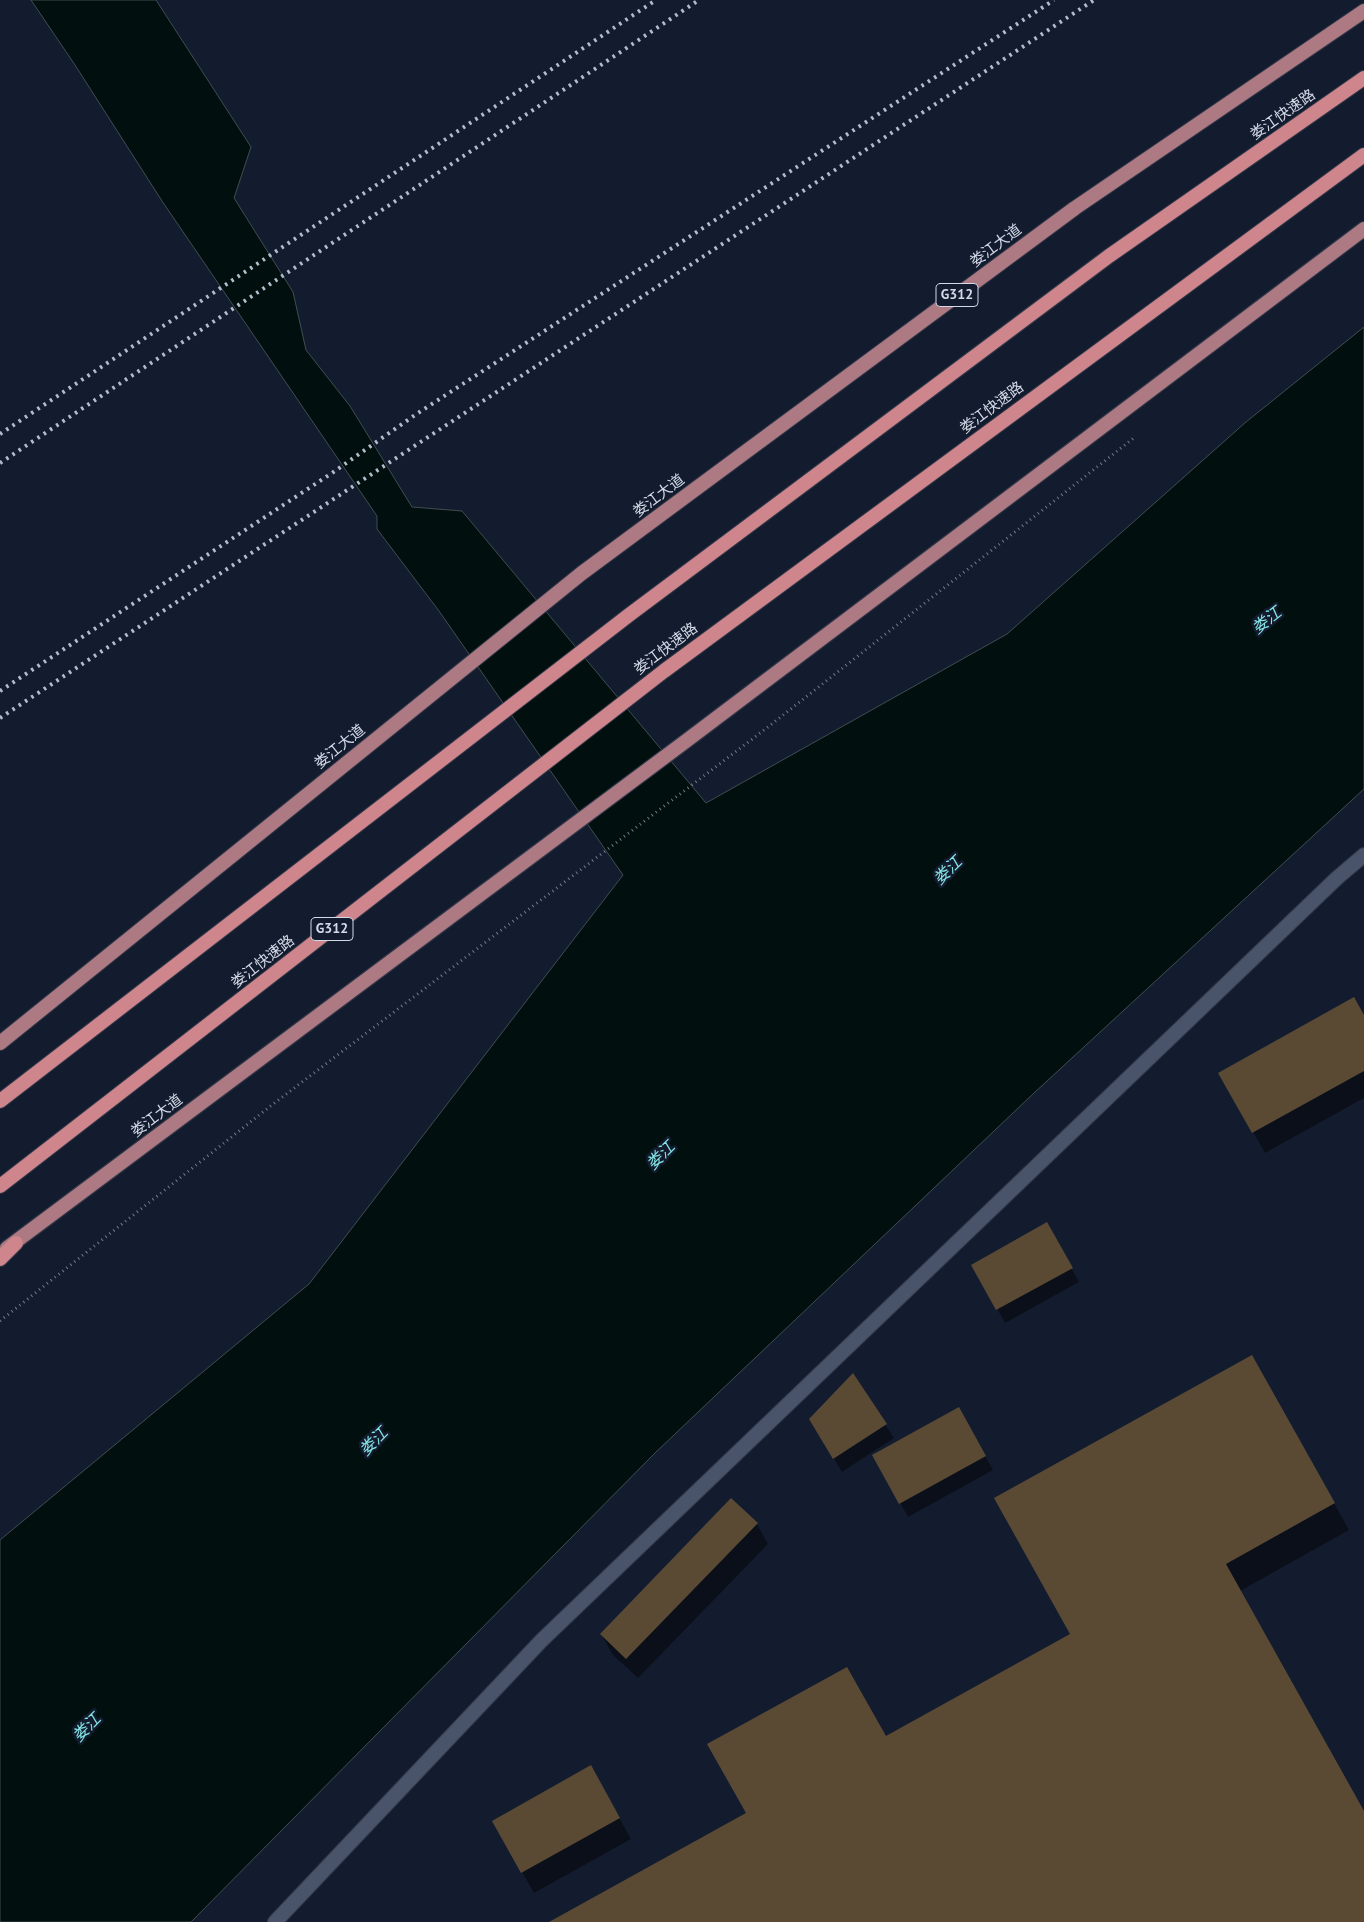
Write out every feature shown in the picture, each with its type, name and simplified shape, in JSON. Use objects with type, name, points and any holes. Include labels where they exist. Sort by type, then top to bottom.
[{"type":"highway","name":"娄江快速路","points":[[0,1100],[629,615],[1109,256],[1364,78]]},
{"type":"highway","name":"娄江快速路","points":[[0,1186],[664,671],[1364,155]]},
{"type":"highway","points":[[0,1259],[16,1243]]},
{"type":"main road","name":"娄江大道","points":[[0,1043],[559,591],[1075,208],[1364,11]]},
{"type":"main road","name":"娄江大道","points":[[0,1253],[16,1243],[686,741],[1364,229]]},
{"type":"street","points":[[275,1922],[542,1640],[1322,892],[1364,855]]},
{"type":"path","points":[[0,1321],[268,1108],[710,771],[1139,434]]},
{"type":"water","name":"娄江","points":[[31,0],[156,0],[251,147],[234,198],[293,292],[306,350],[350,406],[412,507],[462,511],[706,803],[1007,634],[1246,422],[1364,327],[1364,789],[1034,1093],[655,1453],[191,1922],[0,1922],[0,1540],[309,1284],[623,875],[439,611],[377,529],[377,516],[162,201]]},
{"type":"building","points":[[1354,997],[1364,1015],[1364,1071],[1252,1133],[1218,1073]]},
{"type":"building","points":[[1047,1222],[1073,1268],[996,1310],[971,1265]]},
{"type":"building","points":[[1252,1355],[1335,1503],[1226,1564],[1364,1811],[1364,1922],[549,1922],[746,1813],[707,1744],[847,1667],[886,1736],[1070,1634],[994,1498]]},
{"type":"building","points":[[853,1373],[887,1424],[833,1459],[809,1419]]},
{"type":"building","points":[[959,1407],[986,1456],[899,1504],[872,1455]]},
{"type":"building","points":[[731,1498],[758,1523],[626,1659],[600,1634]]},
{"type":"building","points":[[591,1765],[620,1818],[521,1873],[492,1821]]},
{"type":"railway","points":[[0,434],[656,0]]},
{"type":"railway","points":[[0,463],[699,0]]},
{"type":"railway","points":[[0,691],[332,473],[415,415],[1054,0]]},
{"type":"railway","points":[[0,718],[1094,0]]}]
